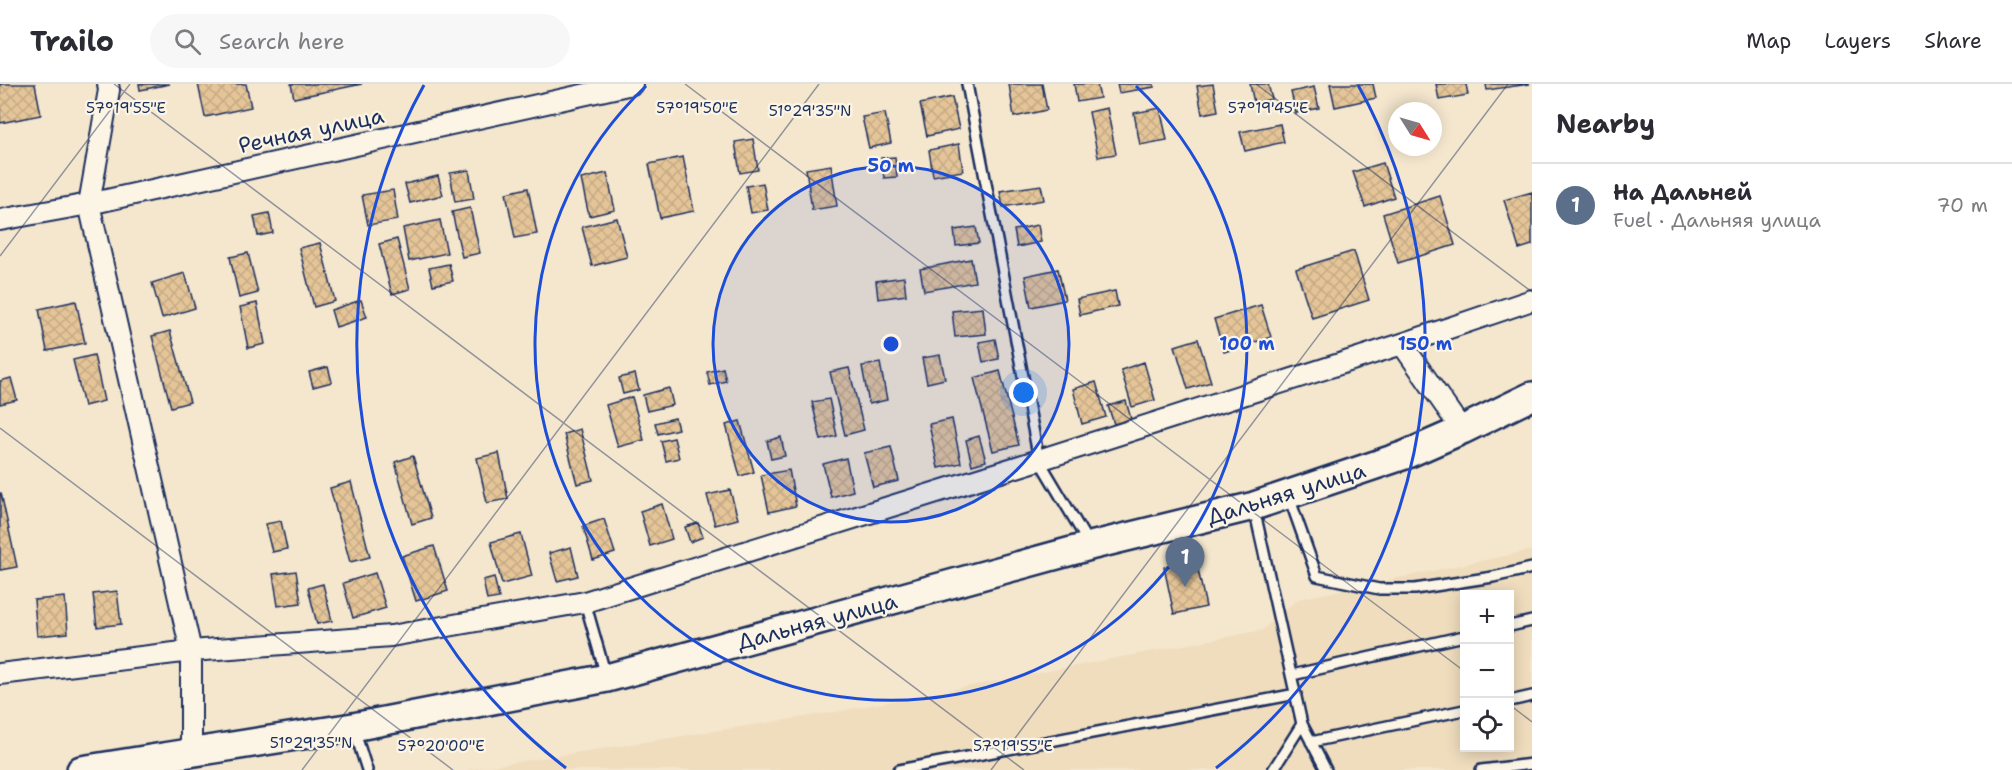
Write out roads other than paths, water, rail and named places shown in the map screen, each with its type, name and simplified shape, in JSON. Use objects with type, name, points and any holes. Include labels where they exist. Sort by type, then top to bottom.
[{"type":"main road","name":"Дальняя улица","points":[[81,770],[353,727],[607,678],[1090,546],[1254,506],[1406,455],[1532,396]]},
{"type":"street","points":[[108,84],[109,90],[88,204],[191,651],[191,753]]},
{"type":"street","name":"Речная улица","points":[[0,220],[88,204],[632,84]]},
{"type":"street","points":[[0,674],[191,651],[392,636],[585,602],[1039,460],[1532,300]]},
{"type":"street","points":[[1402,344],[1462,430]]},
{"type":"lane","points":[[967,84],[1039,460],[1090,546]]},
{"type":"lane","points":[[1288,495],[1317,576],[1378,589],[1415,589],[1493,577],[1532,568]]},
{"type":"lane","points":[[1254,506],[1302,724],[1326,770]]},
{"type":"lane","points":[[585,602],[607,678]]},
{"type":"lane","points":[[1514,625],[1532,621]]},
{"type":"lane","points":[[1292,675],[1460,637]]},
{"type":"lane","points":[[899,770],[1296,694]]},
{"type":"lane","points":[[1514,700],[1532,696]]},
{"type":"lane","points":[[1311,742],[1460,711]]},
{"type":"lane","points":[[1273,770],[1302,724]]},
{"type":"lane","points":[[353,727],[367,770]]},
{"type":"lane","points":[[1480,770],[1532,764]]},
{"type":"place","name":"На Дальней","points":[[1185,587]]}]
